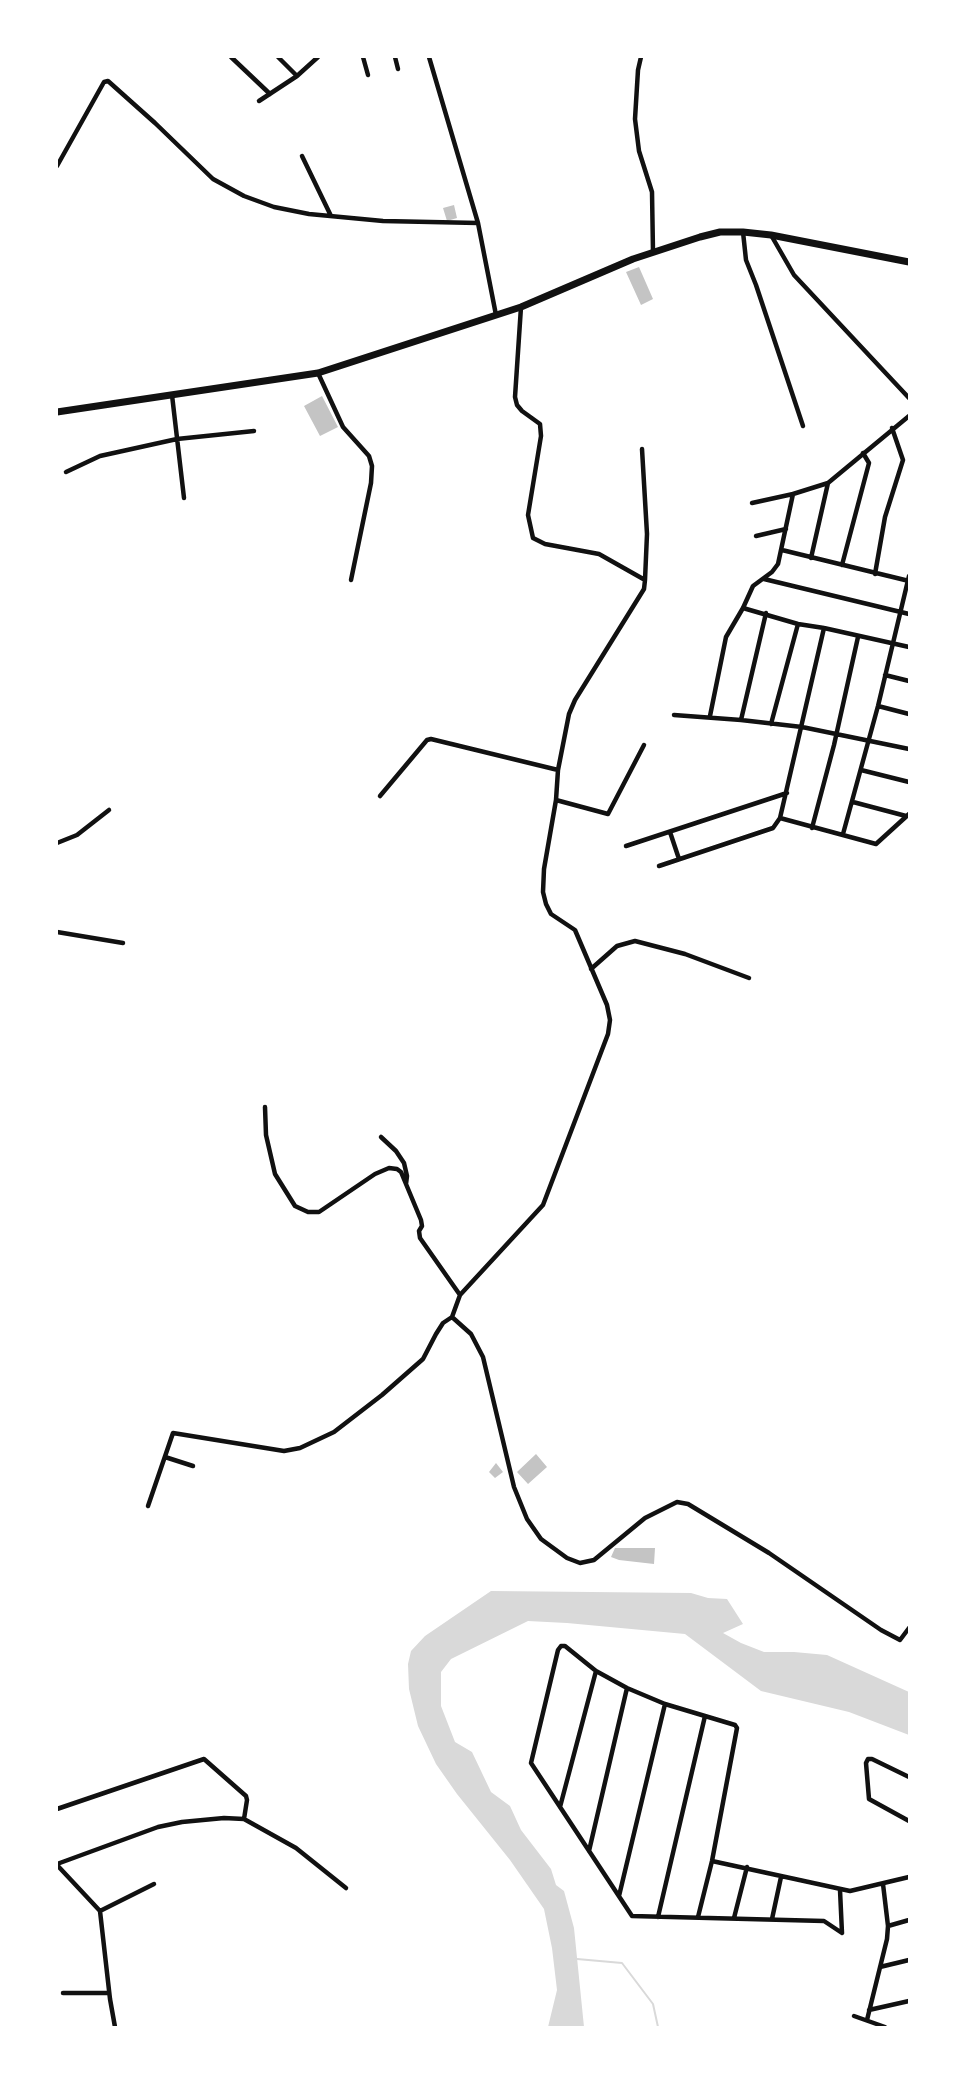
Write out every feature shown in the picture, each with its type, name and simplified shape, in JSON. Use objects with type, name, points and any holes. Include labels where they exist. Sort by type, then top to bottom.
[{"type":"main road","points":[[57,412],[318,373],[521,307],[653,252],[710,235],[742,232],[771,235],[909,262]]},
{"type":"street","points":[[231,57],[270,94]]},
{"type":"street","points":[[278,57],[297,76]]},
{"type":"street","points":[[259,101],[297,76],[318,57]]},
{"type":"street","points":[[363,57],[368,75]]},
{"type":"street","points":[[395,57],[398,69]]},
{"type":"street","points":[[429,57],[478,223],[496,315]]},
{"type":"street","points":[[641,57],[635,119],[639,151],[652,192],[653,252]]},
{"type":"street","points":[[57,166],[104,82],[108,81],[130,99],[213,180],[244,196],[274,207],[331,216],[383,221],[478,223]]},
{"type":"street","points":[[302,156],[331,216]]},
{"type":"street","points":[[742,232],[746,261],[803,426]]},
{"type":"street","points":[[771,235],[794,275],[909,398]]},
{"type":"street","points":[[521,307],[514,397],[522,411],[535,418],[540,424],[541,436],[528,515],[533,538],[545,544],[599,554],[645,580]]},
{"type":"street","points":[[318,373],[344,427],[369,456],[372,466],[371,483],[351,580]]},
{"type":"street","points":[[172,395],[184,498]]},
{"type":"street","points":[[752,503],[794,494],[828,483],[909,416]]},
{"type":"street","points":[[875,574],[885,517],[903,460],[892,428]]},
{"type":"street","points":[[66,472],[100,456],[177,439],[254,431]]},
{"type":"street","points":[[148,1506],[173,1433],[284,1451],[300,1448],[334,1432],[382,1395],[423,1359],[443,1323],[452,1317],[460,1295],[543,1205],[608,1034],[610,1020],[607,1005],[575,930],[551,914],[543,892],[544,869],[556,800],[558,770],[565,730],[572,707],[644,589],[647,534],[642,449]]},
{"type":"street","points":[[842,565],[869,463],[864,453]]},
{"type":"street","points":[[811,558],[828,483]]},
{"type":"street","points":[[710,716],[726,637],[753,586],[764,579],[778,564],[794,494]]},
{"type":"street","points":[[756,536],[786,529]]},
{"type":"street","points":[[782,550],[875,574],[909,579],[878,706],[843,834]]},
{"type":"street","points":[[764,579],[909,614]]},
{"type":"street","points":[[743,608],[798,624],[909,647]]},
{"type":"street","points":[[741,720],[766,613]]},
{"type":"street","points":[[771,724],[798,624]]},
{"type":"street","points":[[659,866],[773,828],[780,818],[824,628]]},
{"type":"street","points":[[812,828],[858,637]]},
{"type":"street","points":[[885,675],[909,681]]},
{"type":"street","points":[[878,706],[909,714]]},
{"type":"street","points":[[674,715],[710,716],[802,728],[909,749]]},
{"type":"street","points":[[380,796],[427,740],[431,739],[558,770]]},
{"type":"street","points":[[556,800],[608,814],[644,745]]},
{"type":"street","points":[[861,770],[909,782]]},
{"type":"street","points":[[626,846],[787,793]]},
{"type":"street","points":[[853,802],[908,815]]},
{"type":"street","points":[[57,843],[77,835],[109,810]]},
{"type":"street","points":[[780,818],[876,844],[908,815]]},
{"type":"street","points":[[670,831],[679,859]]},
{"type":"street","points":[[57,932],[123,943]]},
{"type":"street","points":[[591,969],[617,946],[634,942],[685,954],[749,978]]},
{"type":"street","points":[[265,1107],[266,1135],[275,1174],[295,1206],[308,1212],[319,1212],[375,1174],[389,1168],[401,1172],[421,1220],[420,1238],[460,1295]]},
{"type":"street","points":[[381,1137],[396,1151],[404,1163],[406,1184]]},
{"type":"street","points":[[452,1317],[471,1334],[483,1357],[514,1487],[527,1519],[541,1539],[567,1558],[580,1563],[594,1560],[645,1518],[677,1502],[688,1504],[769,1553],[881,1630],[900,1640],[909,1628]]},
{"type":"street","points":[[165,1456],[193,1466]]},
{"type":"street","points":[[698,1917],[712,1861],[737,1731],[735,1725],[665,1704],[627,1688],[596,1671],[565,1646],[561,1646],[558,1650],[531,1763],[632,1916],[824,1921],[842,1933],[840,1890]]},
{"type":"street","points":[[560,1807],[596,1671]]},
{"type":"street","points":[[589,1851],[627,1688]]},
{"type":"street","points":[[619,1896],[665,1704]]},
{"type":"street","points":[[658,1917],[705,1716]]},
{"type":"street","points":[[57,1809],[203,1759],[246,1796],[244,1819]]},
{"type":"street","points":[[909,1776],[872,1759],[866,1762],[869,1798],[909,1821]]},
{"type":"street","points":[[115,2027],[100,1911],[57,1865],[158,1827],[203,1820],[244,1819],[296,1848],[346,1888]]},
{"type":"street","points":[[712,1861],[747,1867],[850,1892],[909,1877]]},
{"type":"street","points":[[734,1918],[747,1867]]},
{"type":"street","points":[[772,1919],[781,1877]]},
{"type":"street","points":[[100,1911],[154,1884]]},
{"type":"street","points":[[867,2020],[887,1940],[888,1926],[883,1884]]},
{"type":"street","points":[[888,1926],[909,1920]]},
{"type":"street","points":[[880,1967],[909,1960]]},
{"type":"street","points":[[63,1993],[109,1993]]},
{"type":"street","points":[[869,2010],[909,2001]]},
{"type":"street","points":[[854,2016],[885,2027]]},
{"type":"shaded area","points":[[491,1591],[691,1593],[708,1598],[727,1599],[743,1624],[723,1633],[741,1643],[764,1652],[827,1655],[909,1692],[909,1735],[849,1712],[761,1691],[685,1634],[567,1623],[528,1621],[451,1659],[441,1672],[441,1706],[455,1742],[472,1752],[491,1792],[510,1806],[521,1830],[551,1869],[556,1885],[564,1891],[574,1928],[584,2027],[548,2027],[557,1990],[544,1909],[510,1860],[436,1764],[418,1726],[409,1689],[408,1664],[411,1651],[425,1636]]},
{"type":"building","points":[[454,205],[457,218],[447,221],[443,208]]},
{"type":"building","points":[[639,267],[653,299],[641,305],[626,272]]},
{"type":"building","points":[[322,396],[338,427],[320,436],[304,406]]},
{"type":"building","points":[[536,1454],[547,1467],[528,1484],[517,1472]]},
{"type":"building","points":[[496,1463],[503,1472],[495,1478],[489,1472]]},
{"type":"building","points":[[615,1548],[655,1548],[654,1564],[611,1557]]},
{"type":"waterway","points":[[577,1959],[622,1963],[653,2004],[658,2027]]}]
